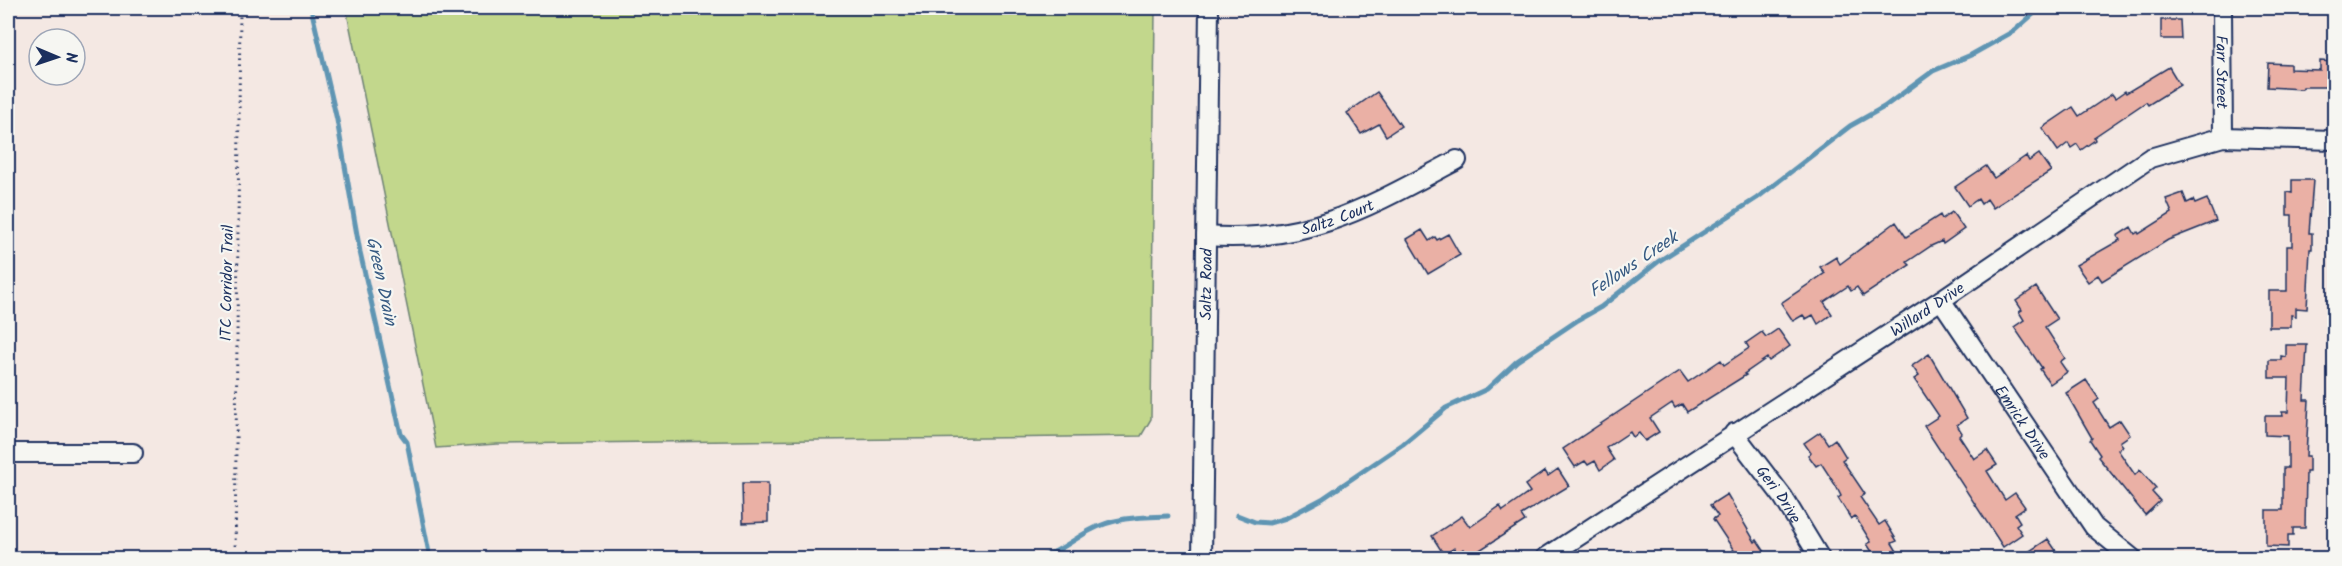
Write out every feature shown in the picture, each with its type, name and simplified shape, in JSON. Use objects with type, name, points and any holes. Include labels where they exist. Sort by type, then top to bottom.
[{"type":"street","name":"Saltz Road","points":[[1202,558],[1209,8]]},
{"type":"street","name":"Farr Street","points":[[2222,8],[2223,137]]},
{"type":"street","name":"Willard Drive","points":[[1545,558],[1941,300],[2130,170],[2167,152],[2223,137],[2334,140]]},
{"type":"street","name":"Saltz Court","points":[[1206,236],[1261,237],[1313,228],[1363,209],[1457,160]]},
{"type":"street","name":"Emrick Drive","points":[[1941,300],[2109,549],[2132,558]]},
{"type":"street","name":"Geri Drive","points":[[1734,433],[1783,497],[1820,558]]},
{"type":"street","points":[[8,453],[133,453]]},
{"type":"path","name":"ITC Corridor Trail","points":[[235,558],[240,8]]},
{"type":"green space","points":[[346,8],[1155,8],[1151,419],[1141,436],[497,444],[436,448]]},
{"type":"building","points":[[2161,20],[2180,20],[2181,39],[2161,39]]},
{"type":"building","points":[[2320,61],[2334,62],[2334,87],[2303,87],[2302,89],[2267,87],[2268,63],[2290,64],[2290,69],[2320,70]]},
{"type":"building","points":[[2169,67],[2180,85],[2148,105],[2146,102],[2094,137],[2095,140],[2081,150],[2077,144],[2071,148],[2068,143],[2058,151],[2042,128],[2073,107],[2079,116],[2112,94],[2115,98],[2125,91],[2126,93]]},
{"type":"building","points":[[1377,92],[1401,126],[1386,136],[1379,124],[1361,134],[1347,113]]},
{"type":"building","points":[[2039,154],[2051,171],[1993,208],[1987,199],[1981,204],[1978,199],[1968,206],[1955,187],[1986,166],[1994,178],[2026,156],[2029,161]]},
{"type":"building","points":[[2292,180],[2313,180],[2309,233],[2312,233],[2312,249],[2310,249],[2307,309],[2296,308],[2296,316],[2291,315],[2291,327],[2269,327],[2269,291],[2287,291],[2287,246],[2292,246],[2292,215],[2287,215],[2287,192],[2292,193]]},
{"type":"building","points":[[2183,193],[2187,203],[2193,200],[2195,204],[2207,199],[2216,221],[2168,240],[2102,281],[2098,275],[2088,282],[2076,265],[2120,240],[2117,236],[2131,227],[2135,234],[2138,232],[2139,234],[2172,213],[2166,199]]},
{"type":"building","points":[[1952,212],[1964,229],[1943,244],[1942,241],[1931,246],[1907,262],[1910,265],[1863,296],[1857,287],[1851,291],[1848,286],[1824,302],[1832,314],[1818,324],[1813,315],[1806,319],[1803,315],[1793,321],[1781,303],[1825,273],[1820,267],[1836,257],[1840,264],[1896,222],[1906,237],[1940,215],[1942,219]]},
{"type":"building","points":[[1422,230],[1429,241],[1435,237],[1437,240],[1448,234],[1460,255],[1428,274],[1407,239]]},
{"type":"building","points":[[2036,287],[2057,319],[2045,327],[2065,358],[2060,362],[2067,372],[2050,384],[2014,327],[2024,320],[2019,312],[2022,310],[2016,301]]},
{"type":"building","points":[[1778,329],[1790,346],[1769,361],[1767,358],[1744,374],[1746,375],[1687,412],[1682,404],[1675,408],[1672,403],[1650,418],[1659,432],[1645,441],[1639,433],[1633,437],[1630,432],[1606,448],[1614,460],[1600,470],[1595,461],[1588,465],[1585,461],[1575,467],[1563,449],[1680,371],[1688,382],[1721,360],[1724,365],[1749,348],[1746,343],[1762,332],[1766,337]]},
{"type":"building","points":[[2286,345],[2307,345],[2304,400],[2309,400],[2306,456],[2309,456],[2309,472],[2306,472],[2305,528],[2293,528],[2293,535],[2288,535],[2288,547],[2266,546],[2266,510],[2283,510],[2283,468],[2288,468],[2288,436],[2265,435],[2265,416],[2283,416],[2282,412],[2288,412],[2289,378],[2269,378],[2269,360],[2281,360],[2281,356],[2286,357]]},
{"type":"building","points":[[1929,354],[1967,418],[1957,425],[1962,433],[1959,436],[1974,459],[1987,450],[1997,465],[1987,471],[2005,500],[2015,493],[2025,507],[2015,514],[2020,522],[2016,525],[2022,534],[2003,547],[1924,426],[1939,416],[1914,379],[1919,376],[1912,366]]},
{"type":"building","points":[[2086,380],[2099,399],[2094,403],[2109,427],[2120,420],[2130,435],[2120,442],[2123,446],[2118,450],[2135,475],[2140,470],[2156,488],[2152,492],[2160,501],[2145,515],[2098,457],[2100,455],[2090,440],[2092,438],[2066,393]]},
{"type":"building","points":[[1820,432],[1828,444],[1835,439],[1846,457],[1842,460],[1865,494],[1860,497],[1879,525],[1885,521],[1897,541],[1892,543],[1901,558],[1876,558],[1867,544],[1871,542],[1855,516],[1851,519],[1838,498],[1841,496],[1836,486],[1821,463],[1816,466],[1808,455],[1811,453],[1804,443]]},
{"type":"building","points":[[1558,469],[1569,486],[1521,515],[1525,521],[1469,557],[1463,549],[1457,553],[1454,548],[1444,555],[1432,536],[1462,516],[1470,527],[1500,506],[1503,511],[1530,492],[1525,485],[1545,471],[1548,476]]},
{"type":"building","points":[[742,483],[768,483],[768,522],[743,523]]},
{"type":"building","points":[[1727,494],[1755,542],[1757,540],[1769,558],[1739,558],[1713,519],[1718,516],[1710,505]]},
{"type":"building","points":[[2048,539],[2061,558],[2019,558]]},
{"type":"waterway","name":"Green Drain","points":[[311,8],[337,120],[360,252],[401,434],[407,442],[430,558]]},
{"type":"waterway","name":"Fellows Creek","points":[[1237,515],[1255,522],[1269,523],[1286,518],[1322,499],[1403,444],[1446,408],[1487,389],[1517,361],[1601,307],[1659,261],[1757,198],[1850,126],[1884,107],[1933,71],[1971,55],[2014,31],[2040,8]]},
{"type":"waterway","name":"Fellows Creek","points":[[1035,558],[1057,551],[1098,526],[1127,519],[1168,516]]}]
